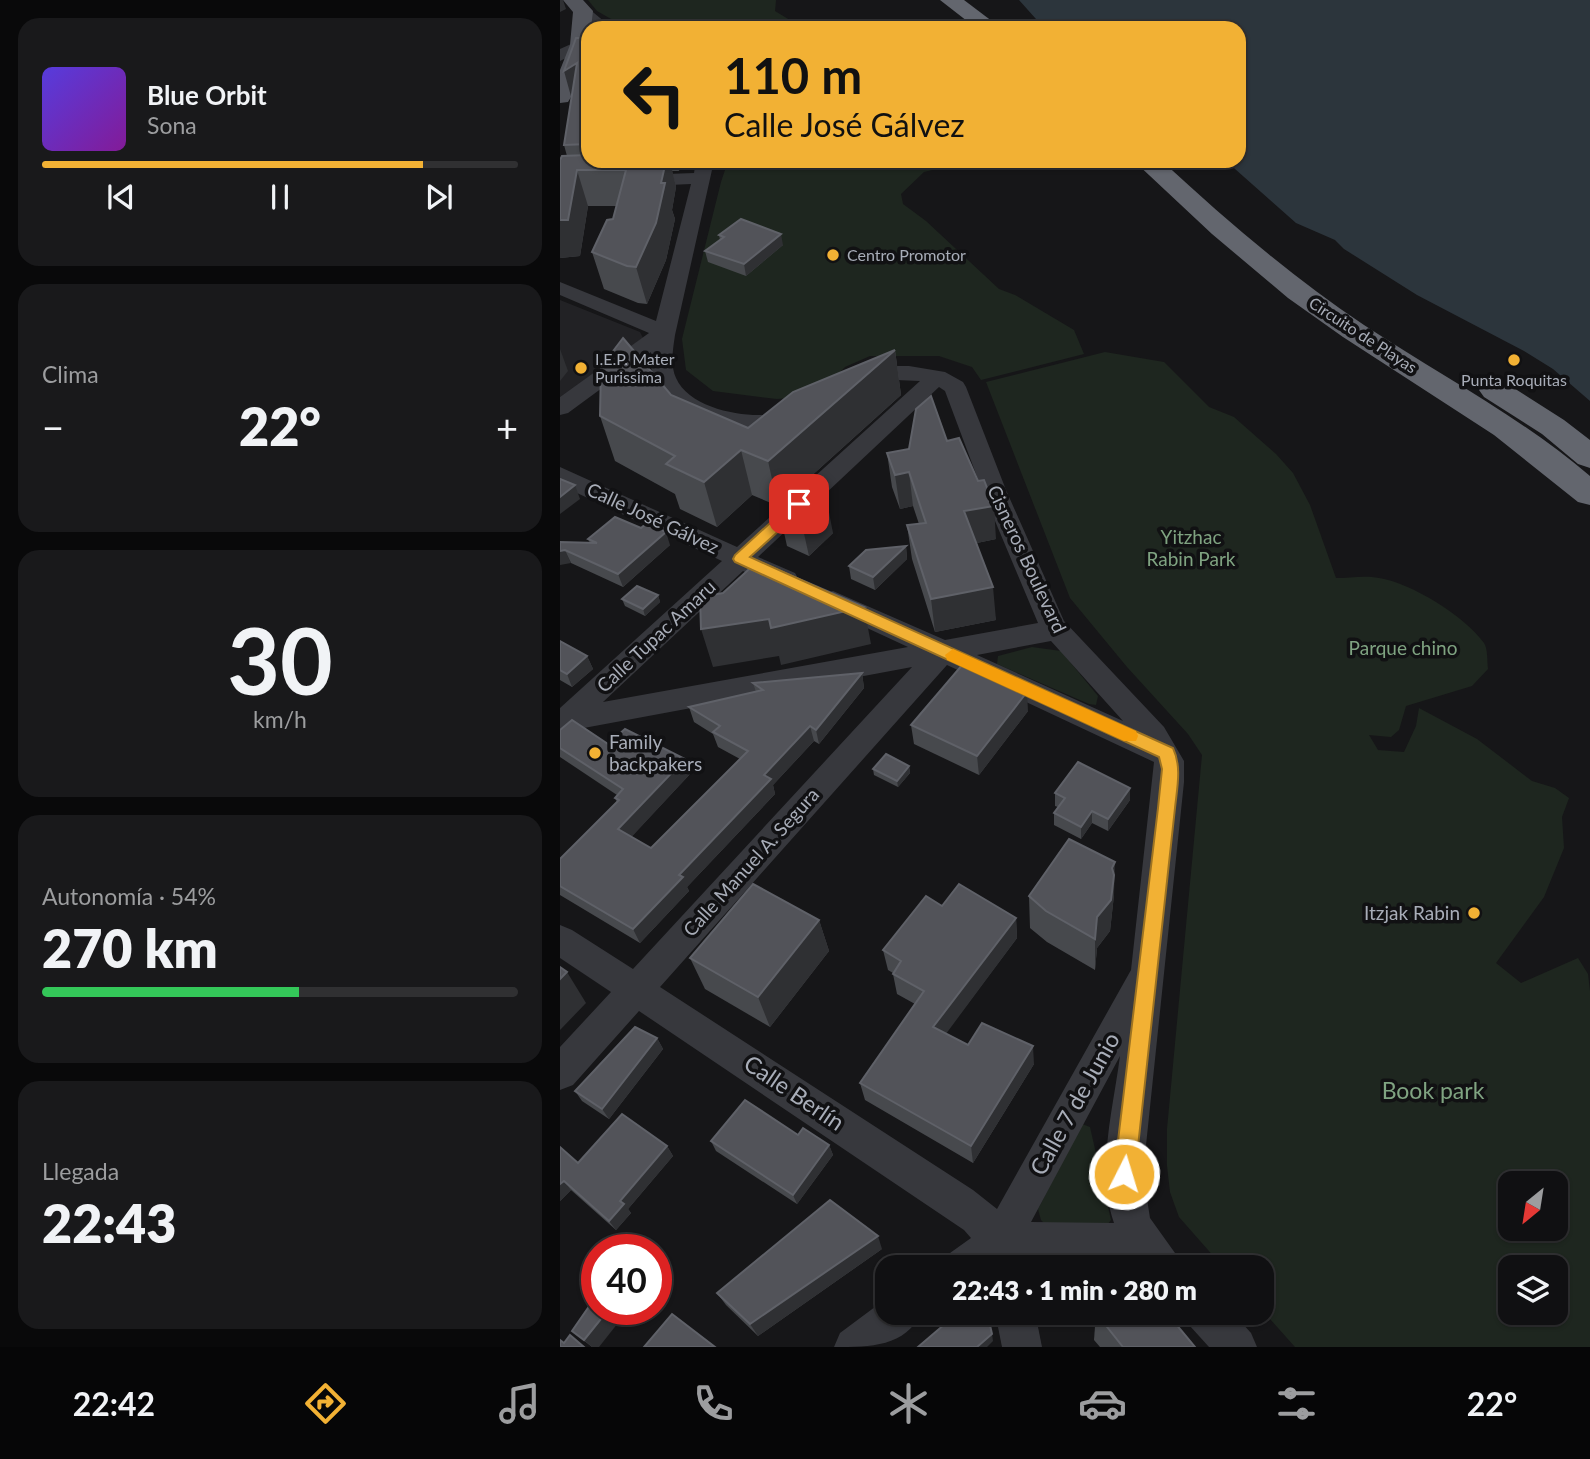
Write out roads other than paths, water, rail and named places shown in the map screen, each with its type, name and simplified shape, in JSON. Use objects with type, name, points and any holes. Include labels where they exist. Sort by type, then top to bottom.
[{"type":"highway","points":[[942,4],[955,21]]},
{"type":"highway","points":[[942,4],[975,21]]},
{"type":"highway","name":"Circuito de Playas","points":[[1155,168],[1240,246],[1316,306],[1520,438],[1590,494]]},
{"type":"highway","name":"Circuito de Playas","points":[[1188,168],[1296,263],[1375,318],[1553,427],[1590,457]]},
{"type":"main road","points":[[562,83],[576,42],[577,6]]},
{"type":"street","points":[[577,6],[595,21]]},
{"type":"street","points":[[560,56],[576,42]]},
{"type":"street","points":[[560,184],[704,170],[665,331],[661,360],[663,375],[672,389],[686,401],[707,412],[747,423],[786,419],[814,406]]},
{"type":"street","points":[[560,288],[665,331]]},
{"type":"street","points":[[560,408],[665,331]]},
{"type":"street","points":[[844,390],[872,376],[897,373],[936,377]]},
{"type":"street","name":"Calle Tupac Amaru","points":[[562,721],[936,377]]},
{"type":"street","name":"Cisneros Boulevard","points":[[936,377],[955,387],[994,490],[1056,630],[1154,735],[1167,753]]},
{"type":"street","name":"Calle José Gálvez","points":[[560,475],[1167,753]]},
{"type":"street","points":[[562,721],[1056,630]]},
{"type":"street","name":"Calle Manuel A. Segura","points":[[560,1073],[943,651]]},
{"type":"street","points":[[1003,1254],[1151,1255],[1130,1216],[1124,1174],[1150,967],[1170,769],[1167,753]]},
{"type":"street","name":"Calle Berlín","points":[[560,940],[960,1203],[981,1219],[1003,1254]]},
{"type":"street","name":"Calle 7 de Junio","points":[[1003,1254],[1150,967]]},
{"type":"street","points":[[855,1347],[885,1325]]},
{"type":"street","points":[[1018,1325],[1022,1347]]},
{"type":"street","points":[[1216,1325],[1237,1347]]},
{"type":"place","name":"Centro Promotor","points":[[833,255]]},
{"type":"place","name":"Punta Roquitas","points":[[1514,360]]},
{"type":"place","name":"I.E.P. Mater Purissima","points":[[581,368]]},
{"type":"place","name":"Family backpakers","points":[[595,753]]},
{"type":"place","name":"Itzjak Rabin","points":[[1474,913]]},
{"type":"park label","name":"Yitzhac Rabin Park","points":[[1191,548]]},
{"type":"park label","name":"Parque chino","points":[[1403,648]]},
{"type":"park label","name":"Book park","points":[[1433,1091]]}]
